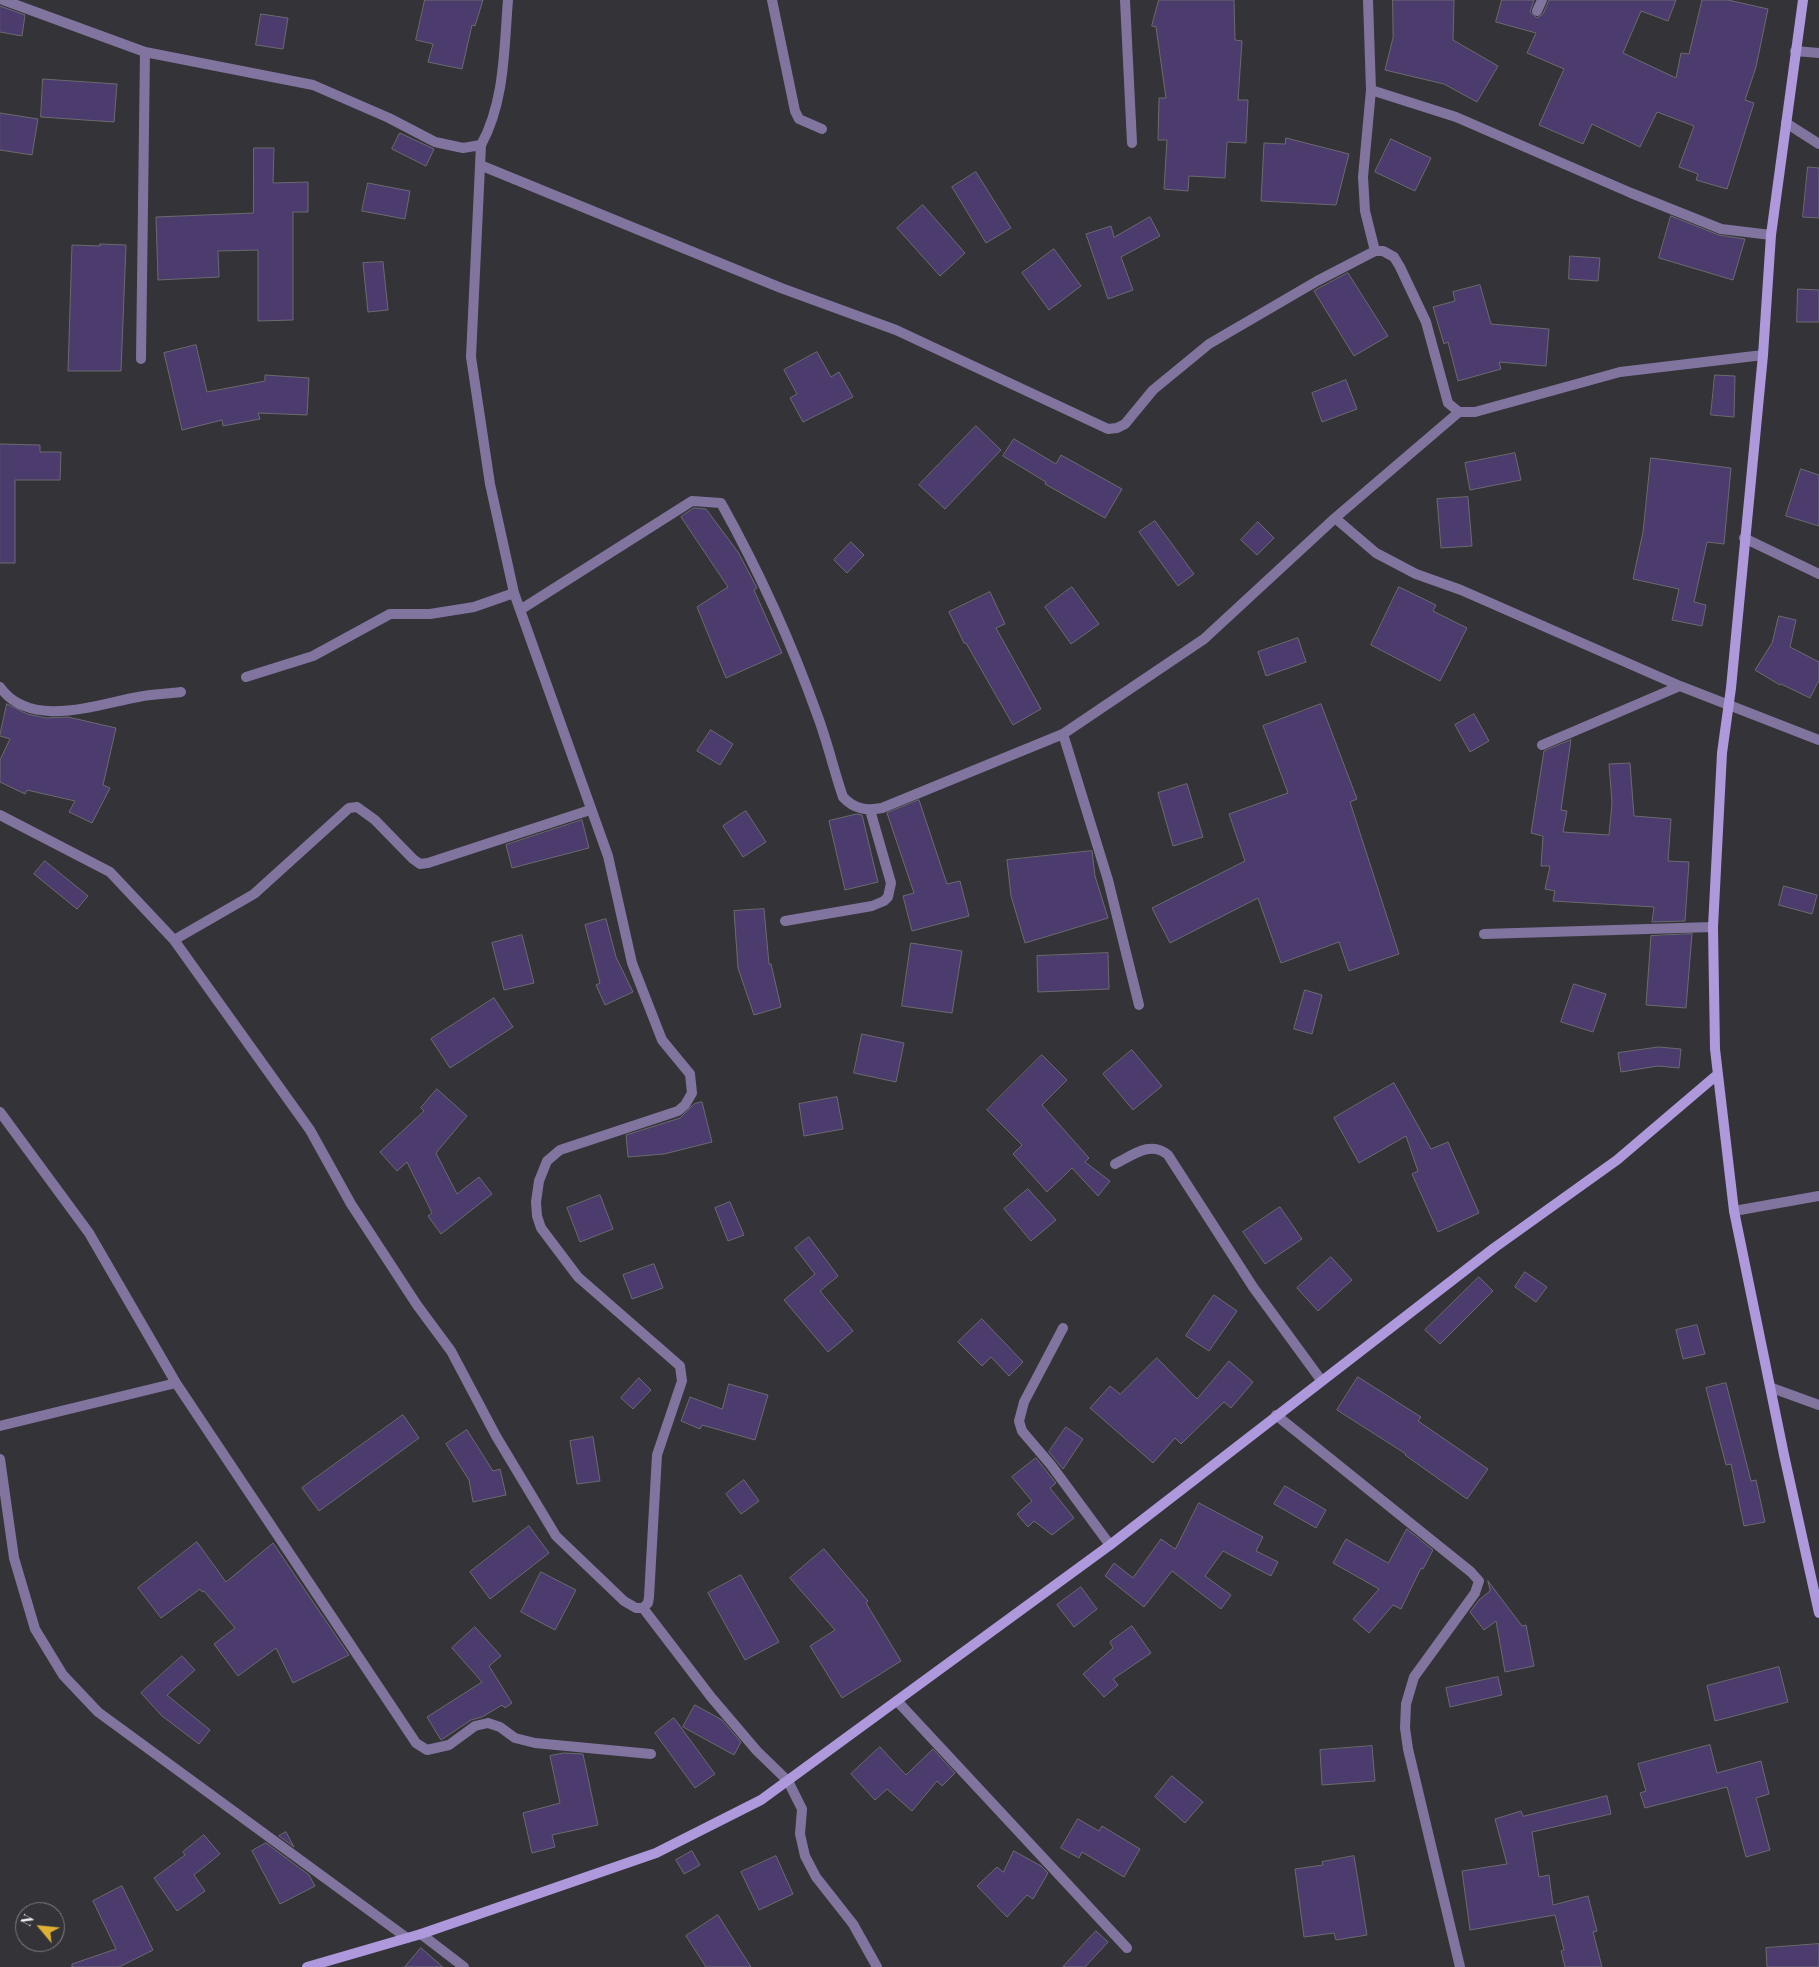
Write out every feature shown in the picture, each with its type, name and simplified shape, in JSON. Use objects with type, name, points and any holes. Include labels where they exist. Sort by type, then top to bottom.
[{"type":"street","points":[[4,0],[145,52],[313,85],[389,118],[435,142],[463,148],[481,145]]},
{"type":"street","points":[[0,815],[110,872],[174,940],[310,1130],[361,1220],[417,1305],[451,1351],[496,1436],[556,1536],[624,1601],[636,1608],[643,1608],[648,1603],[649,1598],[657,1455],[682,1381],[680,1366],[578,1277],[541,1228],[537,1216],[536,1202],[542,1171],[552,1155],[587,1141],[678,1111],[685,1105],[692,1093],[690,1074],[662,1040],[632,963],[608,856],[514,593],[490,484],[471,357],[481,145],[490,128],[500,85],[508,0]]},
{"type":"street","points":[[772,0],[795,111],[799,119],[822,129]]},
{"type":"street","points":[[1125,0],[1132,144]]},
{"type":"street","points":[[1368,0],[1371,90],[1363,177],[1365,211],[1375,251]]},
{"type":"street","points":[[1537,11],[1542,0]]},
{"type":"street","points":[[1803,0],[1771,235],[1763,355],[1722,753],[1713,927],[1715,1049],[1734,1211],[1772,1388],[1784,1455],[1819,1613]]},
{"type":"street","points":[[1795,51],[1819,53]]},
{"type":"street","points":[[141,359],[145,52]]},
{"type":"street","points":[[1371,90],[1456,117],[1631,193],[1721,229],[1771,235]]},
{"type":"street","points":[[1786,123],[1819,144]]},
{"type":"street","points":[[480,165],[781,288],[896,330],[1108,429],[1124,424],[1153,390],[1209,344],[1317,281],[1375,251],[1383,251],[1394,257],[1400,267],[1426,322],[1448,403],[1460,412],[1475,412],[1620,372],[1763,355]]},
{"type":"street","points":[[520,610],[692,502],[721,503],[749,552],[789,644],[818,718],[843,798],[850,805],[870,810],[882,808],[1063,734],[1204,639],[1335,518],[1460,412]]},
{"type":"street","points":[[1335,518],[1376,553],[1395,564],[1461,590],[1680,686],[1819,740]]},
{"type":"street","points":[[1744,538],[1819,574]]},
{"type":"street","points":[[246,677],[314,656],[390,614],[430,614],[474,608],[514,593]]},
{"type":"street","points":[[1542,745],[1680,686]]},
{"type":"street","points":[[0,687],[18,704],[38,710],[85,709],[138,697],[180,692]]},
{"type":"street","points":[[1063,734],[1108,880],[1139,1005]]},
{"type":"street","points":[[174,940],[254,894],[349,808],[357,807],[375,820],[420,864],[590,810]]},
{"type":"street","points":[[785,921],[872,906],[884,901],[888,897],[890,876],[878,846],[870,810]]},
{"type":"street","points":[[1484,934],[1713,927]]},
{"type":"street","points":[[307,1967],[421,1934],[656,1853],[762,1800],[1110,1545],[1494,1248],[1617,1160],[1718,1074]]},
{"type":"street","points":[[0,1112],[89,1233],[176,1383],[416,1743],[428,1750],[449,1745],[476,1726],[488,1723],[500,1726],[516,1738],[535,1743],[651,1754]]},
{"type":"street","points":[[1115,1164],[1147,1148],[1160,1148],[1168,1155],[1254,1287],[1321,1380]]},
{"type":"street","points":[[1734,1211],[1819,1196]]},
{"type":"street","points":[[1063,1328],[1024,1402],[1019,1421],[1022,1431],[1051,1465],[1110,1545]]},
{"type":"street","points":[[0,1426],[176,1383]]},
{"type":"street","points":[[1772,1388],[1819,1405]]},
{"type":"street","points":[[1276,1415],[1472,1572],[1478,1581],[1474,1593],[1414,1677],[1406,1704],[1404,1728],[1460,1967]]},
{"type":"street","points":[[0,1459],[14,1558],[19,1576],[35,1629],[63,1675],[98,1712],[407,1938]]},
{"type":"street","points":[[643,1608],[723,1711],[757,1751],[788,1781],[802,1809],[800,1834],[805,1856],[816,1877],[853,1924],[877,1967]]},
{"type":"street","points":[[898,1702],[1053,1871],[1127,1948]]},
{"type":"street","points":[[421,1934],[464,1967]]},
{"type":"building","points":[[425,0],[483,0],[475,26],[472,25],[462,69],[428,62],[433,44],[416,40]]},
{"type":"building","points":[[1159,0],[1234,0],[1235,40],[1242,41],[1238,100],[1248,100],[1246,143],[1227,142],[1225,178],[1189,176],[1188,191],[1164,189],[1167,140],[1158,140],[1159,98],[1166,98],[1156,27],[1152,26]]},
{"type":"building","points":[[1393,0],[1454,0],[1453,40],[1498,66],[1477,102],[1444,84],[1385,70],[1393,38]]},
{"type":"building","points":[[1502,0],[1534,0],[1530,12],[1537,18],[1543,14],[1549,0],[1676,0],[1668,21],[1641,11],[1623,53],[1676,78],[1681,53],[1689,54],[1702,0],[1728,0],[1768,9],[1756,67],[1745,100],[1754,103],[1727,189],[1696,180],[1698,174],[1679,167],[1694,126],[1657,112],[1640,147],[1592,124],[1583,144],[1539,125],[1564,69],[1527,53],[1536,33],[1496,22]]},
{"type":"building","points":[[0,6],[25,15],[22,36],[0,32]]},
{"type":"building","points":[[261,14],[288,18],[283,49],[256,45]]},
{"type":"building","points":[[43,79],[117,84],[114,122],[41,117]]},
{"type":"building","points":[[0,113],[38,119],[32,155],[0,150]]},
{"type":"building","points":[[400,133],[434,149],[426,166],[392,149]]},
{"type":"building","points":[[1286,138],[1349,154],[1336,205],[1261,201],[1264,143],[1285,144]]},
{"type":"building","points":[[1391,139],[1431,158],[1415,191],[1375,172]]},
{"type":"building","points":[[254,148],[274,148],[273,183],[308,182],[308,212],[293,212],[293,320],[258,321],[258,250],[218,251],[219,277],[158,280],[156,217],[253,213]]},
{"type":"building","points":[[1808,167],[1819,168],[1819,218],[1803,217]]},
{"type":"building","points":[[976,172],[1011,228],[986,243],[952,187]]},
{"type":"building","points":[[368,183],[410,191],[405,219],[362,211]]},
{"type":"building","points":[[923,205],[965,253],[940,276],[897,228]]},
{"type":"building","points":[[1671,216],[1719,235],[1745,239],[1733,280],[1659,258]]},
{"type":"building","points":[[1150,217],[1160,236],[1121,257],[1133,290],[1108,299],[1086,234],[1111,226],[1114,237]]},
{"type":"building","points":[[100,244],[126,245],[121,371],[68,371],[72,245],[100,246]]},
{"type":"building","points":[[1054,249],[1081,286],[1049,310],[1022,273]]},
{"type":"building","points":[[1570,256],[1600,258],[1598,281],[1569,279]]},
{"type":"building","points":[[383,262],[388,310],[368,312],[363,263]]},
{"type":"building","points":[[1348,273],[1388,336],[1354,356],[1314,291]]},
{"type":"building","points":[[1480,285],[1491,324],[1549,329],[1546,366],[1499,362],[1501,369],[1458,381],[1448,342],[1444,344],[1433,307],[1455,301],[1453,292]]},
{"type":"building","points":[[1798,289],[1819,290],[1819,322],[1797,322]]},
{"type":"building","points":[[196,345],[207,392],[265,381],[265,375],[309,378],[307,415],[258,413],[260,419],[223,426],[222,420],[182,430],[164,353]]},
{"type":"building","points":[[817,352],[831,377],[839,372],[853,397],[803,422],[790,398],[797,394],[784,370]]},
{"type":"building","points":[[1715,375],[1735,376],[1734,417],[1711,415]]},
{"type":"building","points":[[1346,380],[1357,409],[1322,422],[1312,393]]},
{"type":"building","points":[[976,426],[1001,450],[945,509],[919,485]]},
{"type":"building","points":[[1014,439],[1056,464],[1061,455],[1122,489],[1105,518],[1045,484],[1046,482],[1003,456]]},
{"type":"building","points":[[0,444],[40,445],[40,452],[61,452],[60,480],[15,480],[15,563],[0,563]]},
{"type":"building","points":[[1515,453],[1521,480],[1470,490],[1465,463]]},
{"type":"building","points":[[1651,458],[1731,468],[1724,544],[1707,542],[1694,602],[1706,605],[1702,626],[1672,620],[1679,589],[1633,579],[1643,532]]},
{"type":"building","points":[[1801,469],[1819,475],[1819,526],[1786,516]]},
{"type":"building","points":[[1468,497],[1472,546],[1441,548],[1437,499]]},
{"type":"building","points":[[694,508],[706,509],[738,552],[757,588],[754,590],[782,653],[726,678],[697,607],[728,587],[681,517]]},
{"type":"building","points":[[1155,521],[1194,574],[1178,586],[1139,532]]},
{"type":"building","points":[[1258,522],[1274,538],[1257,555],[1241,540]]},
{"type":"building","points":[[851,542],[864,555],[847,573],[834,560]]},
{"type":"building","points":[[1072,587],[1099,624],[1071,644],[1045,607]]},
{"type":"building","points":[[1399,587],[1436,605],[1433,611],[1467,628],[1440,681],[1371,645]]},
{"type":"building","points":[[990,592],[1005,624],[996,628],[1041,709],[1013,725],[966,643],[964,643],[949,612]]},
{"type":"building","points":[[1779,616],[1796,620],[1790,647],[1819,662],[1819,680],[1810,698],[1780,685],[1755,670],[1772,643]]},
{"type":"building","points":[[1298,638],[1306,662],[1266,676],[1258,652]]},
{"type":"building","points":[[7,704],[27,714],[46,718],[68,717],[116,728],[103,785],[110,788],[92,823],[69,812],[75,801],[27,790],[25,794],[0,782],[0,760],[10,739],[0,736]]},
{"type":"building","points":[[1321,704],[1357,799],[1350,802],[1399,954],[1349,971],[1339,942],[1281,963],[1258,898],[1170,943],[1152,908],[1245,861],[1229,814],[1288,793],[1263,726]]},
{"type":"building","points":[[1474,714],[1489,741],[1470,752],[1455,725]]},
{"type":"building","points":[[711,730],[733,744],[720,765],[697,751]]},
{"type":"building","points":[[1571,740],[1561,810],[1567,811],[1563,832],[1609,835],[1612,803],[1609,764],[1630,763],[1634,816],[1671,819],[1668,861],[1689,862],[1685,921],[1652,922],[1654,907],[1553,901],[1555,891],[1545,889],[1550,866],[1541,866],[1543,836],[1531,833],[1544,751]]},
{"type":"building","points":[[1187,784],[1203,837],[1173,846],[1158,793]]},
{"type":"building","points":[[919,800],[947,884],[960,881],[969,916],[912,931],[903,896],[914,893],[887,813]]},
{"type":"building","points":[[746,811],[766,842],[743,857],[723,826]]},
{"type":"building","points":[[857,814],[862,815],[878,882],[845,890],[829,821]]},
{"type":"building","points":[[582,820],[589,848],[512,868],[506,845]]},
{"type":"building","points":[[1092,851],[1095,876],[1108,918],[1025,943],[1011,896],[1007,860]]},
{"type":"building","points":[[45,861],[88,896],[77,909],[34,874]]},
{"type":"building","points":[[1784,886],[1817,895],[1812,914],[1779,905]]},
{"type":"building","points":[[764,909],[769,964],[771,964],[781,1007],[754,1015],[738,968],[734,911]]},
{"type":"building","points":[[606,919],[616,957],[633,992],[605,1005],[596,985],[600,983],[585,925]]},
{"type":"building","points":[[1692,934],[1686,1008],[1646,1005],[1651,936]]},
{"type":"building","points":[[522,935],[534,983],[504,990],[492,943]]},
{"type":"building","points":[[911,943],[962,951],[952,1013],[902,1006]]},
{"type":"building","points":[[1108,953],[1109,989],[1038,992],[1037,956]]},
{"type":"building","points":[[1574,984],[1606,994],[1593,1032],[1561,1022]]},
{"type":"building","points":[[1305,990],[1322,995],[1312,1034],[1294,1029]]},
{"type":"building","points":[[494,998],[513,1027],[450,1068],[431,1039]]},
{"type":"building","points":[[862,1034],[904,1043],[896,1082],[854,1073]]},
{"type":"building","points":[[1659,1047],[1681,1049],[1679,1068],[1658,1066],[1621,1072],[1618,1053]]},
{"type":"building","points":[[1132,1050],[1162,1086],[1133,1110],[1103,1074]]},
{"type":"building","points":[[1042,1055],[1067,1080],[1042,1105],[1089,1158],[1085,1162],[1110,1181],[1098,1196],[1072,1168],[1047,1192],[1013,1154],[1022,1145],[987,1110]]},
{"type":"building","points":[[1394,1083],[1431,1149],[1448,1142],[1479,1213],[1438,1232],[1412,1174],[1418,1171],[1406,1136],[1359,1163],[1334,1118]]},
{"type":"building","points":[[437,1089],[467,1116],[436,1153],[457,1194],[479,1177],[492,1194],[441,1234],[428,1216],[432,1213],[407,1162],[397,1171],[380,1152],[424,1111],[421,1108]]},
{"type":"building","points":[[837,1097],[843,1129],[804,1136],[799,1104]]},
{"type":"building","points":[[702,1102],[712,1142],[664,1154],[628,1157],[626,1135],[680,1118],[694,1104]]},
{"type":"building","points":[[1028,1189],[1056,1220],[1031,1241],[1004,1209]]},
{"type":"building","points":[[600,1195],[613,1229],[580,1242],[567,1208]]},
{"type":"building","points":[[730,1202],[744,1235],[728,1241],[715,1208]]},
{"type":"building","points":[[1280,1207],[1302,1239],[1265,1264],[1243,1232]]},
{"type":"building","points":[[809,1237],[838,1276],[820,1291],[853,1331],[828,1352],[784,1300],[815,1274],[795,1248]]},
{"type":"building","points":[[1331,1257],[1352,1280],[1318,1311],[1297,1288]]},
{"type":"building","points":[[654,1264],[663,1288],[632,1299],[623,1275]]},
{"type":"building","points":[[1525,1272],[1547,1287],[1536,1302],[1515,1287]]},
{"type":"building","points":[[1479,1277],[1493,1291],[1440,1344],[1425,1330]]},
{"type":"building","points":[[1214,1295],[1237,1311],[1209,1351],[1186,1336]]},
{"type":"building","points":[[982,1319],[1023,1362],[1009,1376],[991,1357],[982,1366],[958,1342]]},
{"type":"building","points":[[1697,1325],[1705,1354],[1683,1359],[1676,1330]]},
{"type":"building","points":[[1157,1358],[1197,1399],[1229,1361],[1253,1382],[1231,1408],[1224,1402],[1181,1444],[1175,1438],[1153,1463],[1090,1408],[1110,1386],[1120,1394]]},
{"type":"building","points":[[1358,1377],[1421,1417],[1418,1421],[1488,1469],[1467,1499],[1406,1454],[1337,1410]]},
{"type":"building","points":[[639,1378],[651,1390],[633,1409],[621,1398]]},
{"type":"building","points":[[1726,1383],[1751,1481],[1756,1480],[1765,1522],[1744,1526],[1731,1464],[1726,1465],[1706,1388]]},
{"type":"building","points":[[729,1384],[768,1395],[755,1440],[702,1425],[700,1429],[681,1421],[690,1397],[722,1409]]},
{"type":"building","points":[[403,1415],[419,1438],[319,1511],[302,1488]]},
{"type":"building","points":[[1066,1427],[1083,1439],[1063,1469],[1049,1452]]},
{"type":"building","points":[[467,1430],[493,1471],[500,1469],[506,1495],[473,1502],[469,1480],[446,1444]]},
{"type":"building","points":[[593,1437],[600,1481],[577,1484],[570,1441]]},
{"type":"building","points":[[1036,1458],[1056,1483],[1050,1488],[1074,1518],[1052,1535],[1034,1521],[1028,1527],[1017,1514],[1032,1501],[1012,1477]]},
{"type":"building","points":[[744,1480],[759,1501],[741,1514],[726,1494]]},
{"type":"building","points":[[1285,1486],[1326,1510],[1316,1528],[1274,1504]]},
{"type":"building","points":[[1199,1503],[1263,1537],[1256,1551],[1278,1562],[1271,1576],[1223,1551],[1205,1576],[1231,1595],[1221,1609],[1172,1571],[1144,1607],[1105,1576],[1114,1563],[1133,1578],[1161,1539],[1175,1549]]},
{"type":"building","points":[[529,1526],[549,1553],[490,1599],[470,1572]]},
{"type":"building","points":[[1407,1529],[1433,1550],[1423,1569],[1421,1568],[1401,1609],[1393,1605],[1369,1633],[1353,1619],[1379,1589],[1333,1563],[1346,1539],[1388,1563]]},
{"type":"building","points":[[197,1542],[226,1582],[273,1543],[349,1655],[293,1683],[276,1648],[238,1676],[214,1644],[235,1628],[204,1591],[202,1592],[200,1589],[161,1618],[138,1588]]},
{"type":"building","points":[[824,1549],[868,1601],[866,1603],[901,1661],[842,1698],[810,1646],[835,1630],[790,1578]]},
{"type":"building","points":[[541,1572],[576,1590],[555,1630],[521,1612]]},
{"type":"building","points":[[741,1575],[779,1642],[745,1660],[708,1593]]},
{"type":"building","points":[[1488,1581],[1522,1626],[1526,1625],[1534,1666],[1505,1672],[1496,1621],[1484,1630],[1470,1612],[1479,1600],[1490,1591]]},
{"type":"building","points":[[1081,1587],[1097,1609],[1074,1627],[1057,1605]]},
{"type":"building","points":[[1132,1626],[1151,1653],[1113,1679],[1118,1685],[1104,1697],[1083,1674],[1113,1648],[1110,1642]]},
{"type":"building","points":[[475,1627],[501,1656],[489,1666],[512,1703],[505,1708],[502,1705],[482,1717],[471,1720],[441,1740],[427,1717],[482,1682],[452,1648]]},
{"type":"building","points":[[182,1656],[195,1670],[167,1695],[210,1730],[199,1744],[162,1716],[141,1693]]},
{"type":"building","points":[[1779,1667],[1788,1702],[1715,1721],[1707,1686]]},
{"type":"building","points":[[1498,1677],[1502,1695],[1450,1707],[1446,1688]]},
{"type":"building","points":[[695,1705],[722,1720],[741,1742],[734,1755],[683,1727]]},
{"type":"building","points":[[674,1718],[715,1774],[695,1788],[655,1733]]},
{"type":"building","points":[[1710,1745],[1717,1773],[1761,1761],[1769,1794],[1756,1798],[1770,1850],[1746,1857],[1727,1787],[1645,1808],[1640,1793],[1646,1791],[1638,1764]]},
{"type":"building","points":[[1372,1746],[1375,1781],[1322,1785],[1320,1750]]},
{"type":"building","points":[[880,1747],[906,1775],[933,1749],[955,1773],[942,1786],[937,1781],[912,1811],[887,1789],[875,1800],[851,1774]]},
{"type":"building","points":[[564,1753],[583,1754],[598,1825],[552,1835],[555,1847],[532,1853],[523,1813],[560,1803],[550,1756]]},
{"type":"building","points":[[1172,1776],[1203,1802],[1185,1823],[1155,1797]]},
{"type":"building","points":[[1607,1796],[1611,1814],[1532,1832],[1539,1877],[1549,1875],[1553,1905],[1588,1896],[1597,1931],[1593,1932],[1602,1967],[1565,1967],[1561,1951],[1564,1950],[1555,1915],[1470,1930],[1462,1871],[1507,1864],[1495,1819],[1521,1811],[1523,1816]]},
{"type":"building","points":[[1078,1819],[1099,1831],[1102,1826],[1140,1849],[1124,1877],[1082,1852],[1079,1858],[1061,1848]]},
{"type":"building","points":[[286,1832],[294,1847],[279,1836]]},
{"type":"building","points":[[204,1835],[220,1854],[194,1875],[205,1891],[177,1911],[154,1878],[185,1855],[183,1852]]},
{"type":"building","points":[[266,1843],[309,1875],[315,1886],[280,1904],[252,1851]]},
{"type":"building","points":[[692,1851],[700,1865],[684,1874],[676,1860]]},
{"type":"building","points":[[1014,1851],[1041,1866],[1048,1873],[1033,1899],[1027,1895],[1007,1917],[977,1886],[997,1867],[1003,1872]]},
{"type":"building","points":[[776,1856],[793,1894],[759,1910],[741,1872]]},
{"type":"building","points":[[1354,1856],[1367,1935],[1336,1940],[1334,1933],[1304,1937],[1295,1869],[1323,1865],[1322,1862]]},
{"type":"building","points":[[122,1886],[153,1950],[119,1967],[72,1967],[72,1964],[116,1949],[93,1901]]},
{"type":"building","points":[[718,1915],[751,1967],[706,1967],[686,1936]]},
{"type":"building","points":[[1096,1931],[1108,1942],[1085,1967],[1063,1967]]},
{"type":"building","points":[[1819,1944],[1819,1967],[1767,1967],[1766,1948]]},
{"type":"building","points":[[421,1948],[443,1967],[405,1967]]}]
